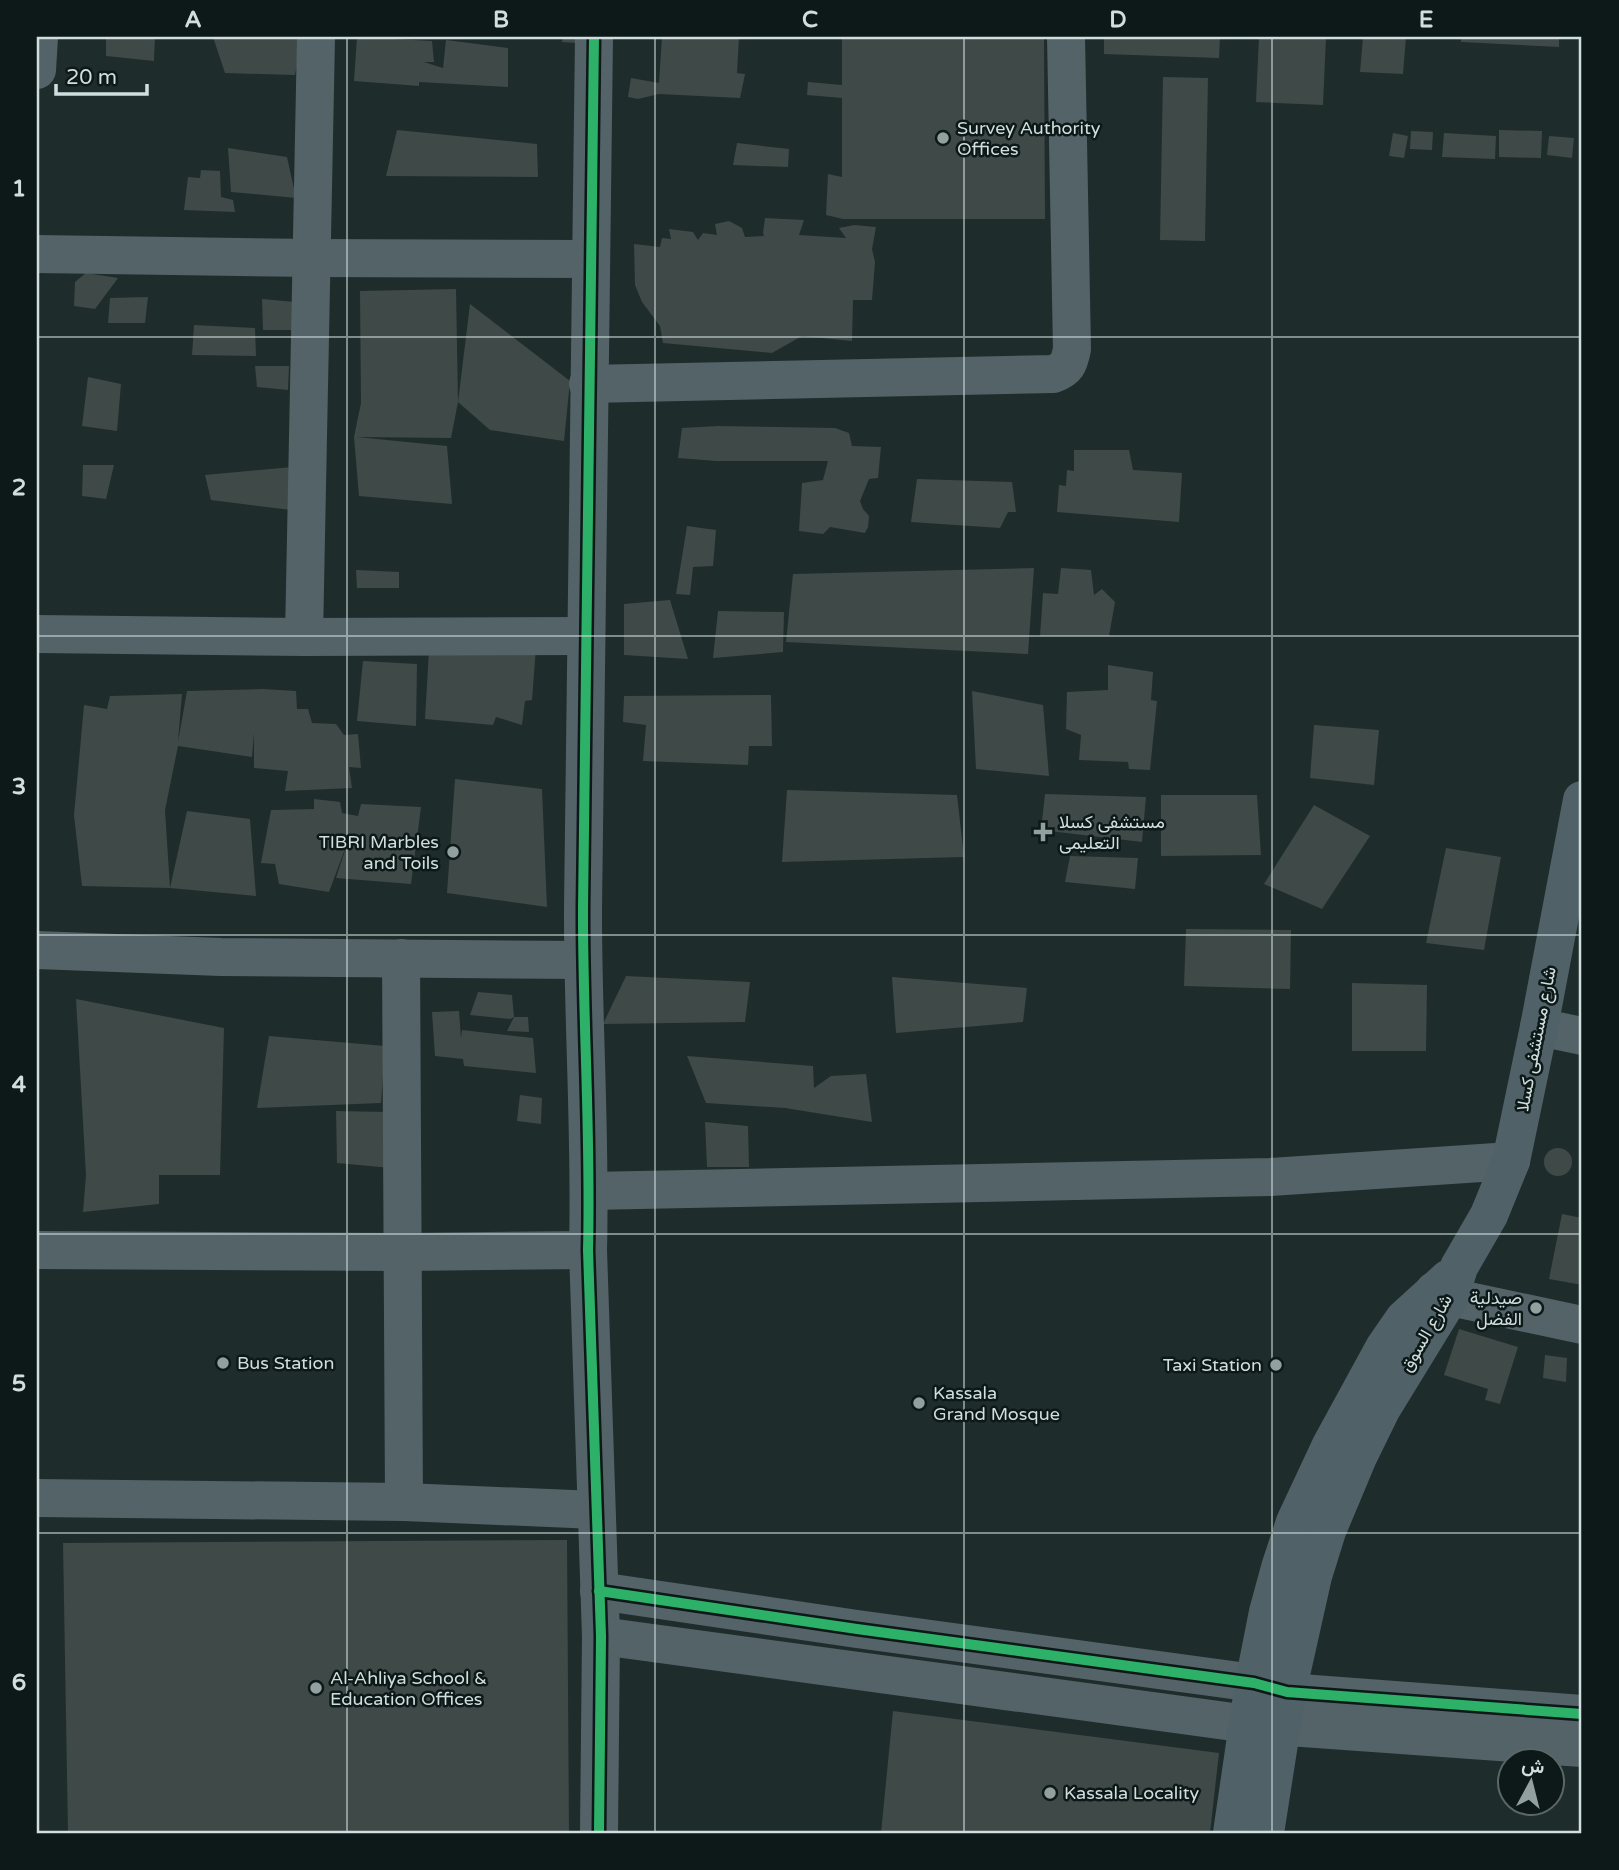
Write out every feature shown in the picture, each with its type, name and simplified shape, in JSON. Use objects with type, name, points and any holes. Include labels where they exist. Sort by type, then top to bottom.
[{"type":"main road","name":"شارع مستشفى كسلا","points":[[1448,1285],[1489,1216],[1511,1161],[1539,1027],[1571,922],[1582,800]]},
{"type":"main road","name":"شارع السوق","points":[[1231,1833],[1267,1707],[1342,1493],[1382,1408],[1448,1285]]},
{"type":"main road","name":"شارع السوق","points":[[1265,1833],[1267,1707]]},
{"type":"street","points":[[37,70],[39,37]]},
{"type":"street","points":[[304,637],[316,37]]},
{"type":"street","points":[[594,37],[587,384],[583,960],[588,1250],[601,1636],[599,1833]]},
{"type":"street","points":[[587,384],[1053,374],[1062,370],[1069,362],[1072,349],[1066,37]]},
{"type":"street","points":[[37,254],[590,259]]},
{"type":"street","points":[[37,634],[584,636]]},
{"type":"street","points":[[37,950],[220,957],[583,960]]},
{"type":"street","points":[[401,958],[404,1502]]},
{"type":"street","points":[[1539,1027],[1582,1035]]},
{"type":"street","points":[[589,1192],[1270,1177],[1511,1161]]},
{"type":"street","points":[[37,1250],[588,1250]]},
{"type":"street","points":[[1448,1285],[1582,1325]]},
{"type":"street","points":[[37,1498],[404,1502],[596,1510]]},
{"type":"street","points":[[599,1591],[1161,1671],[1267,1707],[1582,1748]]},
{"type":"street","points":[[850,1670],[857,1629]]},
{"type":"street","points":[[601,1636],[1153,1712],[1267,1707],[1582,1714]]},
{"type":"street","points":[[950,1684],[957,1643]]},
{"type":"street","points":[[1050,1698],[1059,1657]]},
{"type":"street","points":[[1153,1712],[1161,1671]]},
{"type":"building","points":[[106,37],[155,37],[154,61],[106,56]]},
{"type":"building","points":[[213,37],[303,37],[295,75],[225,73]]},
{"type":"building","points":[[357,37],[432,41],[434,62],[424,62],[443,68],[446,40],[508,48],[508,87],[419,82],[419,86],[354,81]]},
{"type":"building","points":[[563,37],[577,37],[576,43],[562,42]]},
{"type":"building","points":[[662,37],[739,37],[737,73],[745,74],[740,98],[659,94],[638,99],[628,97],[631,78],[659,83]]},
{"type":"building","name":"Survey Authority Offices","points":[[842,37],[1044,37],[1045,219],[843,219],[826,215],[828,174],[842,177],[842,98],[807,95],[808,82],[842,85]]},
{"type":"building","points":[[1104,37],[1220,37],[1219,58],[1104,54]]},
{"type":"building","points":[[1259,37],[1326,37],[1323,105],[1256,102]]},
{"type":"building","points":[[1363,37],[1406,37],[1403,74],[1360,72]]},
{"type":"building","points":[[1461,37],[1559,37],[1559,47],[1461,42]]},
{"type":"building","points":[[1163,77],[1208,78],[1205,241],[1160,240]]},
{"type":"building","points":[[397,130],[537,144],[538,177],[386,176]]},
{"type":"building","points":[[1499,130],[1542,131],[1541,158],[1499,157]]},
{"type":"building","points":[[1411,131],[1433,132],[1432,150],[1410,149]]},
{"type":"building","points":[[1393,133],[1408,136],[1404,158],[1389,156]]},
{"type":"building","points":[[1444,133],[1496,136],[1495,159],[1442,157]]},
{"type":"building","points":[[1549,136],[1574,138],[1572,158],[1547,155]]},
{"type":"building","points":[[737,143],[789,149],[788,167],[733,165]]},
{"type":"building","points":[[228,148],[287,157],[296,198],[231,192]]},
{"type":"building","points":[[201,170],[220,171],[221,197],[233,200],[235,212],[184,210],[188,177],[200,178]]},
{"type":"building","points":[[765,218],[804,220],[799,235],[846,238],[839,228],[854,225],[876,227],[872,249],[875,262],[872,300],[853,300],[852,341],[802,336],[772,353],[663,343],[660,326],[642,302],[635,285],[634,244],[660,247],[662,238],[671,239],[669,229],[693,232],[698,240],[703,233],[717,235],[715,224],[729,221],[742,228],[745,237],[764,236]]},
{"type":"building","points":[[86,273],[118,278],[95,309],[74,306],[75,282]]},
{"type":"building","points":[[456,289],[458,402],[451,438],[357,437],[447,446],[452,504],[359,496],[354,437],[361,403],[360,291]]},
{"type":"building","points":[[148,297],[145,323],[108,323],[110,298]]},
{"type":"building","points":[[262,299],[305,303],[303,330],[263,330]]},
{"type":"building","points":[[470,304],[570,381],[564,441],[490,430],[458,402]]},
{"type":"building","points":[[194,325],[255,328],[256,356],[192,355]]},
{"type":"building","points":[[255,366],[289,366],[288,390],[257,387]]},
{"type":"building","points":[[88,377],[121,384],[117,431],[82,426]]},
{"type":"building","points":[[682,428],[835,428],[849,433],[852,446],[881,447],[878,478],[869,479],[860,501],[869,516],[865,533],[830,527],[823,534],[799,531],[802,483],[823,480],[828,461],[716,461],[678,458]]},
{"type":"building","points":[[1074,450],[1129,450],[1133,470],[1182,473],[1179,522],[1057,512],[1059,485],[1066,486],[1067,470],[1074,471]]},
{"type":"building","points":[[83,465],[114,465],[106,499],[82,496]]},
{"type":"building","points":[[293,467],[291,510],[211,500],[205,475]]},
{"type":"building","points":[[917,479],[1012,482],[1016,512],[1008,512],[1000,528],[911,522]]},
{"type":"building","points":[[687,526],[716,530],[713,566],[693,567],[690,595],[676,594]]},
{"type":"building","points":[[1034,568],[1028,654],[786,642],[793,574]]},
{"type":"building","points":[[1061,568],[1091,570],[1094,595],[1102,589],[1115,602],[1109,636],[1040,636],[1043,593],[1058,594]]},
{"type":"building","points":[[356,570],[399,572],[399,588],[357,588]]},
{"type":"building","points":[[670,600],[688,659],[624,655],[624,604]]},
{"type":"building","points":[[718,611],[784,612],[783,652],[713,658]]},
{"type":"building","points":[[536,647],[532,700],[525,701],[522,725],[496,717],[493,725],[425,719],[429,650]]},
{"type":"building","points":[[363,661],[417,664],[416,726],[357,721]]},
{"type":"building","points":[[1108,665],[1153,672],[1151,700],[1157,701],[1150,770],[1129,769],[1128,762],[1079,760],[1081,735],[1066,729],[1067,692],[1108,690]]},
{"type":"building","points":[[187,691],[296,691],[297,709],[308,709],[312,723],[336,724],[344,735],[358,734],[361,768],[349,767],[352,788],[285,791],[288,771],[254,768],[254,733],[252,757],[178,746],[165,810],[170,888],[82,886],[74,815],[84,705],[107,709],[110,696],[182,694],[178,742]]},
{"type":"building","points":[[972,691],[1043,705],[1049,776],[976,769]]},
{"type":"building","points":[[771,695],[772,746],[749,746],[748,765],[643,761],[646,725],[623,722],[624,696]]},
{"type":"building","points":[[1314,725],[1379,730],[1374,785],[1310,778]]},
{"type":"building","points":[[455,779],[542,789],[547,907],[447,893]]},
{"type":"building","points":[[787,790],[957,795],[964,857],[782,862]]},
{"type":"building","points":[[1045,794],[1146,797],[1142,842],[1041,830]]},
{"type":"building","points":[[1161,795],[1257,795],[1261,855],[1161,856]]},
{"type":"building","points":[[314,799],[340,802],[342,813],[358,816],[361,804],[421,807],[411,884],[336,878],[349,838],[329,892],[279,884],[275,864],[261,863],[271,810],[314,809]]},
{"type":"building","points":[[1314,805],[1370,836],[1322,909],[1264,884]]},
{"type":"building","points":[[187,811],[250,819],[256,896],[170,888]]},
{"type":"building","points":[[1446,848],[1501,857],[1484,950],[1426,943]]},
{"type":"building","points":[[1070,856],[1138,858],[1135,889],[1065,882]]},
{"type":"building","points":[[1186,929],[1291,930],[1290,989],[1184,986]]},
{"type":"building","points":[[626,976],[750,982],[745,1022],[603,1024]]},
{"type":"building","points":[[892,977],[1027,988],[1023,1022],[896,1033]]},
{"type":"building","points":[[1352,983],[1427,985],[1426,1051],[1352,1051]]},
{"type":"building","points":[[478,992],[512,995],[514,1017],[510,1019],[470,1015]]},
{"type":"building","points":[[76,999],[224,1028],[220,1175],[159,1175],[159,1204],[83,1212],[86,1175]]},
{"type":"building","points":[[459,1011],[461,1038],[462,1030],[533,1038],[536,1073],[464,1066],[463,1059],[435,1056],[432,1012]]},
{"type":"building","points":[[514,1017],[528,1017],[529,1032],[507,1031]]},
{"type":"building","points":[[269,1036],[385,1046],[381,1103],[257,1108]]},
{"type":"building","points":[[687,1056],[813,1066],[814,1088],[831,1076],[866,1074],[872,1122],[785,1108],[706,1103]]},
{"type":"building","points":[[520,1095],[542,1098],[541,1124],[517,1121]]},
{"type":"building","points":[[336,1111],[389,1112],[391,1168],[337,1163]]},
{"type":"building","points":[[705,1122],[748,1126],[749,1167],[707,1167]]},
{"type":"building","points":[[1558,1148],[1568,1152],[1572,1162],[1568,1172],[1558,1176],[1548,1172],[1544,1162],[1548,1152]]},
{"type":"building","points":[[1562,1214],[1582,1218],[1582,1285],[1549,1279]]},
{"type":"building","points":[[1459,1329],[1518,1347],[1500,1404],[1485,1400],[1488,1389],[1444,1375]]},
{"type":"building","points":[[1545,1355],[1567,1358],[1566,1382],[1543,1378]]},
{"type":"building","name":"Al-Ahliya School & Education Offices","points":[[567,1540],[569,1833],[68,1833],[63,1543]]},
{"type":"building","name":"Kassala Locality","points":[[893,1711],[1219,1753],[1210,1833],[881,1833]]},
{"type":"cycle path","points":[[594,37],[583,915],[588,1250],[601,1636],[599,1833]]},
{"type":"cycle path","points":[[599,1591],[1254,1683],[1287,1692],[1582,1714]]},
{"type":"place","name":"Survey Authority Offices","points":[[943,138]]},
{"type":"place","name":"مستشفى كسلا التعليمى","points":[[1043,832]]},
{"type":"place","name":"TIBRI Marbles and Toils","points":[[453,852]]},
{"type":"place","name":"صيدلية الفضل","points":[[1536,1308]]},
{"type":"place","name":"Bus Station","points":[[223,1363]]},
{"type":"place","name":"Taxi Station","points":[[1276,1365]]},
{"type":"place","name":"Kassala Grand Mosque","points":[[919,1403]]},
{"type":"place","name":"Al-Ahliya School & Education Offices","points":[[316,1688]]},
{"type":"place","name":"Kassala Locality","points":[[1050,1793]]}]
